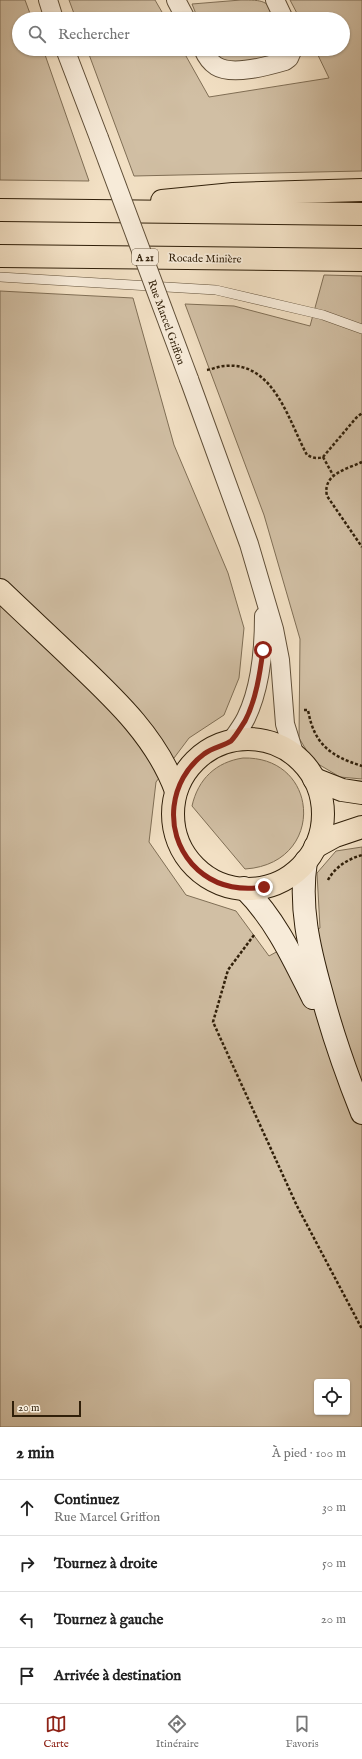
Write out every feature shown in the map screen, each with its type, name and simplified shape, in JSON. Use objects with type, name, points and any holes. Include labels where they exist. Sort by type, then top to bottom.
[{"type":"main road","points":[[75,211],[208,196],[362,190]]},
{"type":"main road","points":[[0,210],[362,214]]},
{"type":"main road","name":"Rocade Minière","points":[[0,256],[362,260]]},
{"type":"main road","points":[[0,590],[95,681],[128,715],[156,750],[166,766],[176,791]]},
{"type":"main road","points":[[334,1040],[312,958],[305,922],[303,879],[310,854],[321,828],[322,808],[314,779],[295,756],[278,746],[260,740],[250,739],[231,741],[213,748],[197,759],[184,774],[176,791],[173,811],[174,825],[178,839],[186,857],[196,868],[207,877],[225,885],[244,888],[264,887],[283,880],[291,875],[310,854],[335,836],[362,827]]},
{"type":"main road","points":[[314,779],[342,790],[362,793]]},
{"type":"main road","points":[[244,888],[263,907],[287,947],[334,1040],[362,1113]]},
{"type":"street","points":[[48,0],[52,12]]},
{"type":"street","points":[[176,0],[182,12]]},
{"type":"street","points":[[275,0],[281,12]]},
{"type":"street","name":"Rue Marcel Griffon","points":[[68,56],[189,379],[249,544],[278,645],[285,724],[295,756]]},
{"type":"street","points":[[206,56],[217,67],[232,71],[285,61],[290,56]]},
{"type":"street","name":"Rue Marcel Griffon","points":[[231,741],[246,719],[257,683],[264,633],[264,597]]},
{"type":"lane","points":[[0,278],[216,290],[323,315],[362,329]]},
{"type":"path","points":[[206,370],[224,366],[237,366],[248,369],[257,374],[273,389],[307,456],[318,459],[323,456],[362,413]]},
{"type":"path","points":[[323,456],[333,475]]},
{"type":"path","points":[[362,462],[333,475],[326,484],[327,496],[362,547]]},
{"type":"path","points":[[308,710],[314,732],[321,743],[341,758],[362,766]]},
{"type":"path","points":[[326,884],[338,867],[345,862],[362,855]]},
{"type":"path","points":[[272,921],[255,934],[228,970],[213,1022],[297,1206],[362,1329]]},
{"type":"shaded area","points":[[0,0],[25,0],[29,12],[12,12],[12,56],[45,56],[89,181],[0,180]]},
{"type":"shaded area","points":[[69,0],[155,0],[162,12],[73,12]]},
{"type":"shaded area","points":[[255,0],[264,2],[273,12],[195,12],[192,4]]},
{"type":"shaded area","points":[[290,0],[362,0],[362,171],[134,176],[90,56],[186,56],[209,97],[329,78],[318,56],[350,56],[350,12],[296,12]]},
{"type":"shaded area","points":[[217,56],[276,56],[272,58],[227,63]]},
{"type":"shaded area","points":[[324,275],[362,276],[362,779],[340,777],[313,761],[299,738],[300,639],[264,515],[185,304],[234,306],[310,326]]},
{"type":"shaded area","points":[[0,291],[133,298],[174,445],[228,573],[244,628],[239,678],[224,715],[189,738],[156,782],[149,842],[186,895],[236,911],[269,956],[320,928],[317,873],[336,851],[362,847],[362,1427],[0,1427]]},
{"type":"shaded area","points":[[243,758],[269,762],[288,774],[299,791],[304,811],[301,831],[290,849],[271,863],[245,869],[192,806],[199,788],[210,773],[224,763]]},
{"type":"route","points":[[263,650],[257,683],[246,719],[231,741],[204,753],[184,774],[176,791],[173,820],[181,848],[186,857],[207,877],[225,885],[234,887],[264,887]]}]
